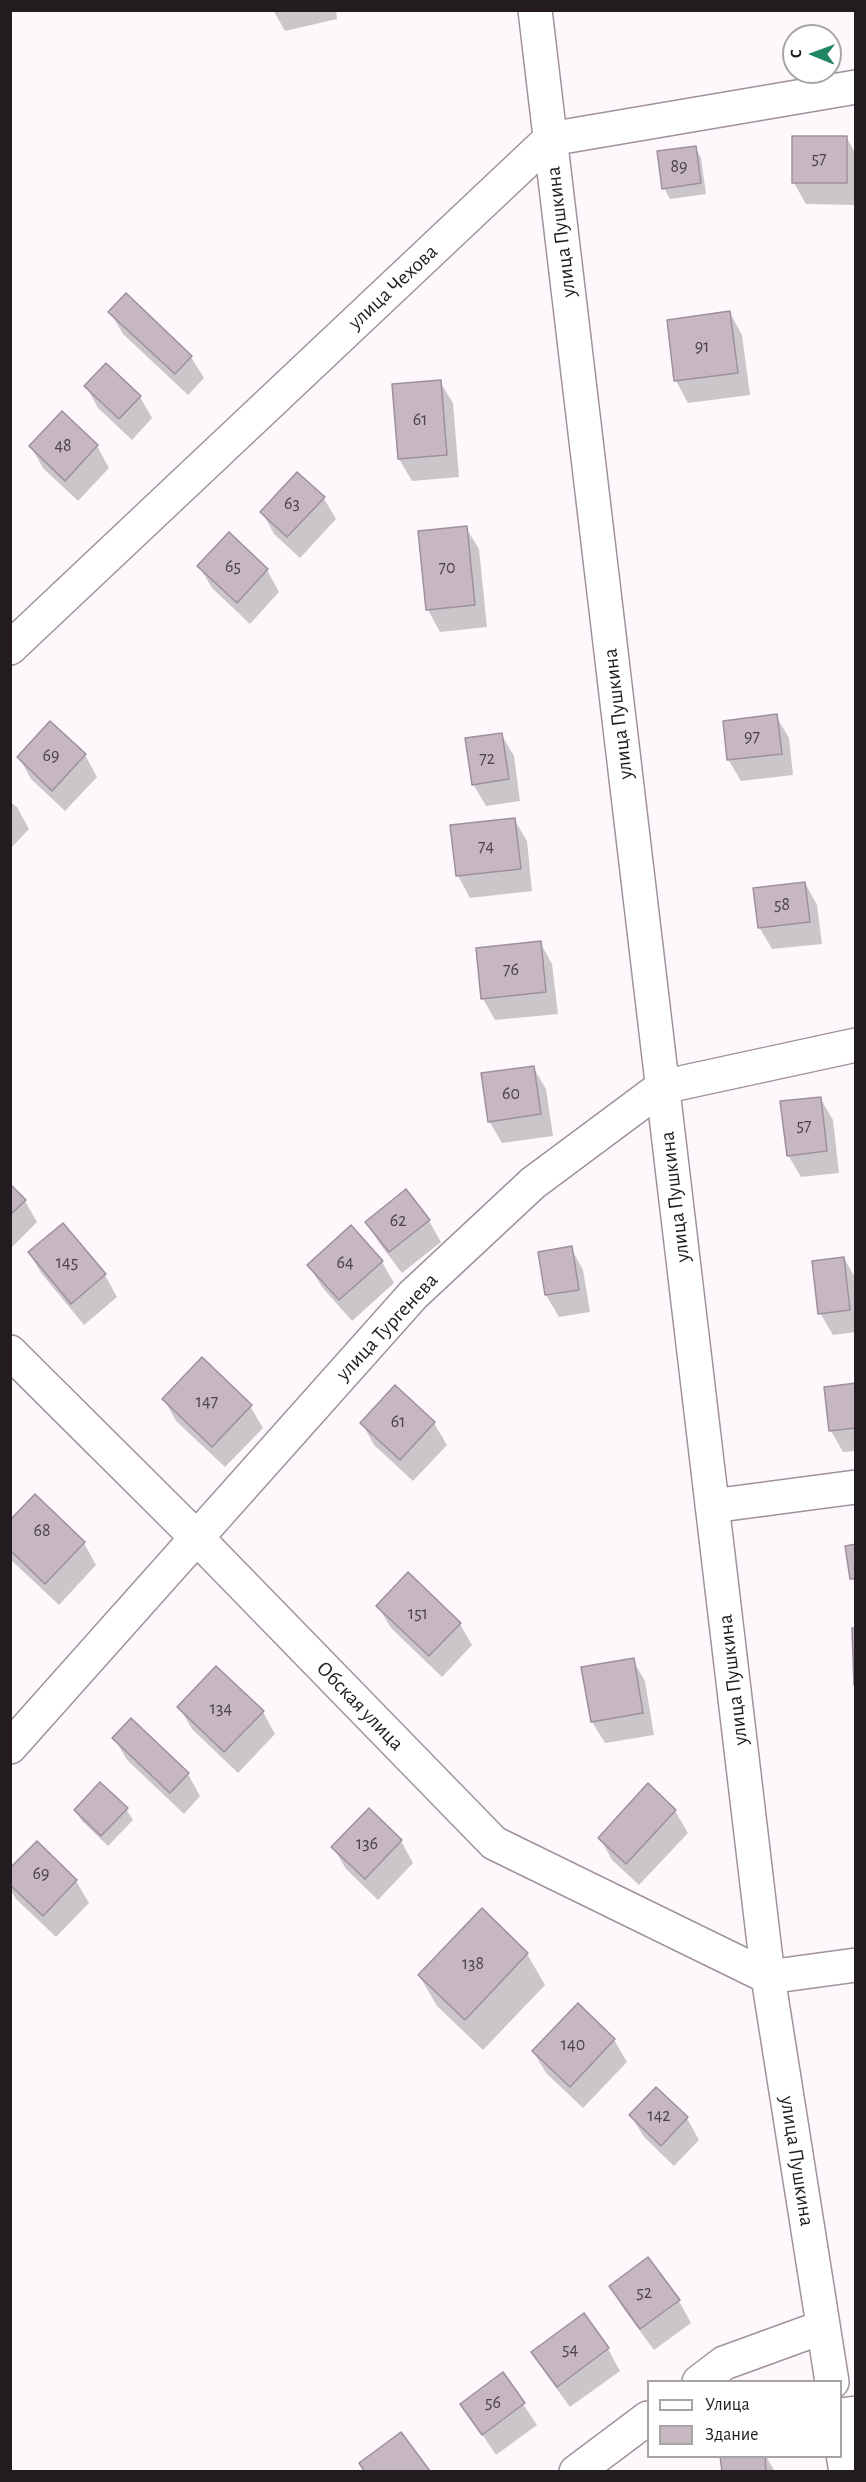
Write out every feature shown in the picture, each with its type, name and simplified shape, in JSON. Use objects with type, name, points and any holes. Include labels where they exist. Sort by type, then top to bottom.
[{"type":"street","name":"улица Пушкина","points":[[534,10],[768,1977],[832,2380]]},
{"type":"street","points":[[550,139],[855,87]]},
{"type":"street","name":"улица Чехова","points":[[10,648],[550,139]]},
{"type":"street","name":"улица Тургенева","points":[[10,1747],[413,1295],[533,1183],[662,1087],[855,1045]]},
{"type":"street","name":"Обская улица","points":[[10,1352],[197,1538],[494,1843],[768,1977]]},
{"type":"street","points":[[712,1506],[855,1487]]},
{"type":"street","points":[[768,1977],[855,1965]]},
{"type":"street","points":[[702,2380],[724,2363],[823,2327]]},
{"type":"street","points":[[576,2472],[647,2419]]},
{"type":"street","points":[[842,2448],[846,2472]]},
{"type":"building","points":[[792,136],[847,136],[847,183],[792,183]]},
{"type":"building","points":[[696,146],[701,183],[662,189],[657,151]]},
{"type":"building","points":[[126,293],[192,356],[175,374],[108,312]]},
{"type":"building","points":[[730,311],[738,373],[674,381],[667,320]]},
{"type":"building","points":[[106,363],[141,396],[119,419],[84,386]]},
{"type":"building","points":[[441,380],[447,455],[398,459],[392,384]]},
{"type":"building","points":[[62,411],[98,445],[65,481],[29,446]]},
{"type":"building","points":[[297,472],[325,497],[287,537],[260,512]]},
{"type":"building","points":[[467,526],[475,605],[426,610],[418,531]]},
{"type":"building","points":[[229,532],[268,569],[237,603],[197,566]]},
{"type":"building","points":[[777,714],[782,754],[727,760],[723,721]]},
{"type":"building","points":[[50,721],[86,754],[52,791],[17,757]]},
{"type":"building","points":[[502,733],[509,779],[472,785],[465,738]]},
{"type":"building","points":[[515,818],[521,869],[456,876],[450,825]]},
{"type":"building","points":[[805,882],[810,922],[758,928],[753,888]]},
{"type":"building","points":[[541,941],[546,992],[481,999],[476,948]]},
{"type":"building","points":[[534,1066],[541,1114],[488,1122],[481,1073]]},
{"type":"building","points":[[821,1097],[827,1151],[787,1156],[780,1101]]},
{"type":"building","points":[[10,1184],[26,1200],[10,1215]]},
{"type":"building","points":[[406,1189],[430,1220],[389,1252],[365,1222]]},
{"type":"building","points":[[63,1223],[106,1274],[71,1304],[28,1252]]},
{"type":"building","points":[[351,1225],[383,1261],[339,1300],[307,1265]]},
{"type":"building","points":[[572,1246],[579,1290],[545,1295],[538,1252]]},
{"type":"building","points":[[844,1257],[850,1310],[818,1314],[812,1261]]},
{"type":"building","points":[[202,1357],[252,1405],[212,1447],[162,1399]]},
{"type":"building","points":[[856,1383],[856,1428],[829,1431],[824,1387]]},
{"type":"building","points":[[395,1385],[435,1422],[400,1460],[360,1423]]},
{"type":"building","points":[[35,1494],[85,1542],[45,1584],[10,1550],[10,1520]]},
{"type":"building","points":[[856,1544],[856,1579],[850,1579],[845,1546]]},
{"type":"building","points":[[408,1572],[461,1623],[429,1656],[376,1606]]},
{"type":"building","points":[[852,1628],[856,1628],[856,1685],[854,1685]]},
{"type":"building","points":[[634,1658],[643,1713],[591,1722],[581,1667]]},
{"type":"building","points":[[216,1666],[264,1711],[224,1752],[177,1707]]},
{"type":"building","points":[[131,1718],[189,1773],[170,1793],[112,1738]]},
{"type":"building","points":[[100,1782],[128,1808],[101,1836],[74,1810]]},
{"type":"building","points":[[648,1783],[676,1810],[626,1864],[598,1838]]},
{"type":"building","points":[[369,1808],[402,1840],[365,1879],[331,1847]]},
{"type":"building","points":[[37,1841],[77,1880],[43,1916],[10,1885],[10,1868]]},
{"type":"building","points":[[482,1908],[528,1953],[465,2020],[418,1975]]},
{"type":"building","points":[[578,2003],[615,2039],[570,2087],[532,2051]]},
{"type":"building","points":[[656,2087],[688,2117],[661,2146],[629,2115]]},
{"type":"building","points":[[648,2257],[680,2300],[640,2329],[609,2286]]},
{"type":"building","points":[[584,2313],[609,2348],[557,2387],[531,2352]]},
{"type":"building","points":[[503,2372],[525,2403],[482,2435],[460,2404]]},
{"type":"building","points":[[401,2432],[430,2471],[365,2472],[359,2463]]},
{"type":"building","points":[[720,2458],[765,2458],[766,2472],[722,2472]]}]
